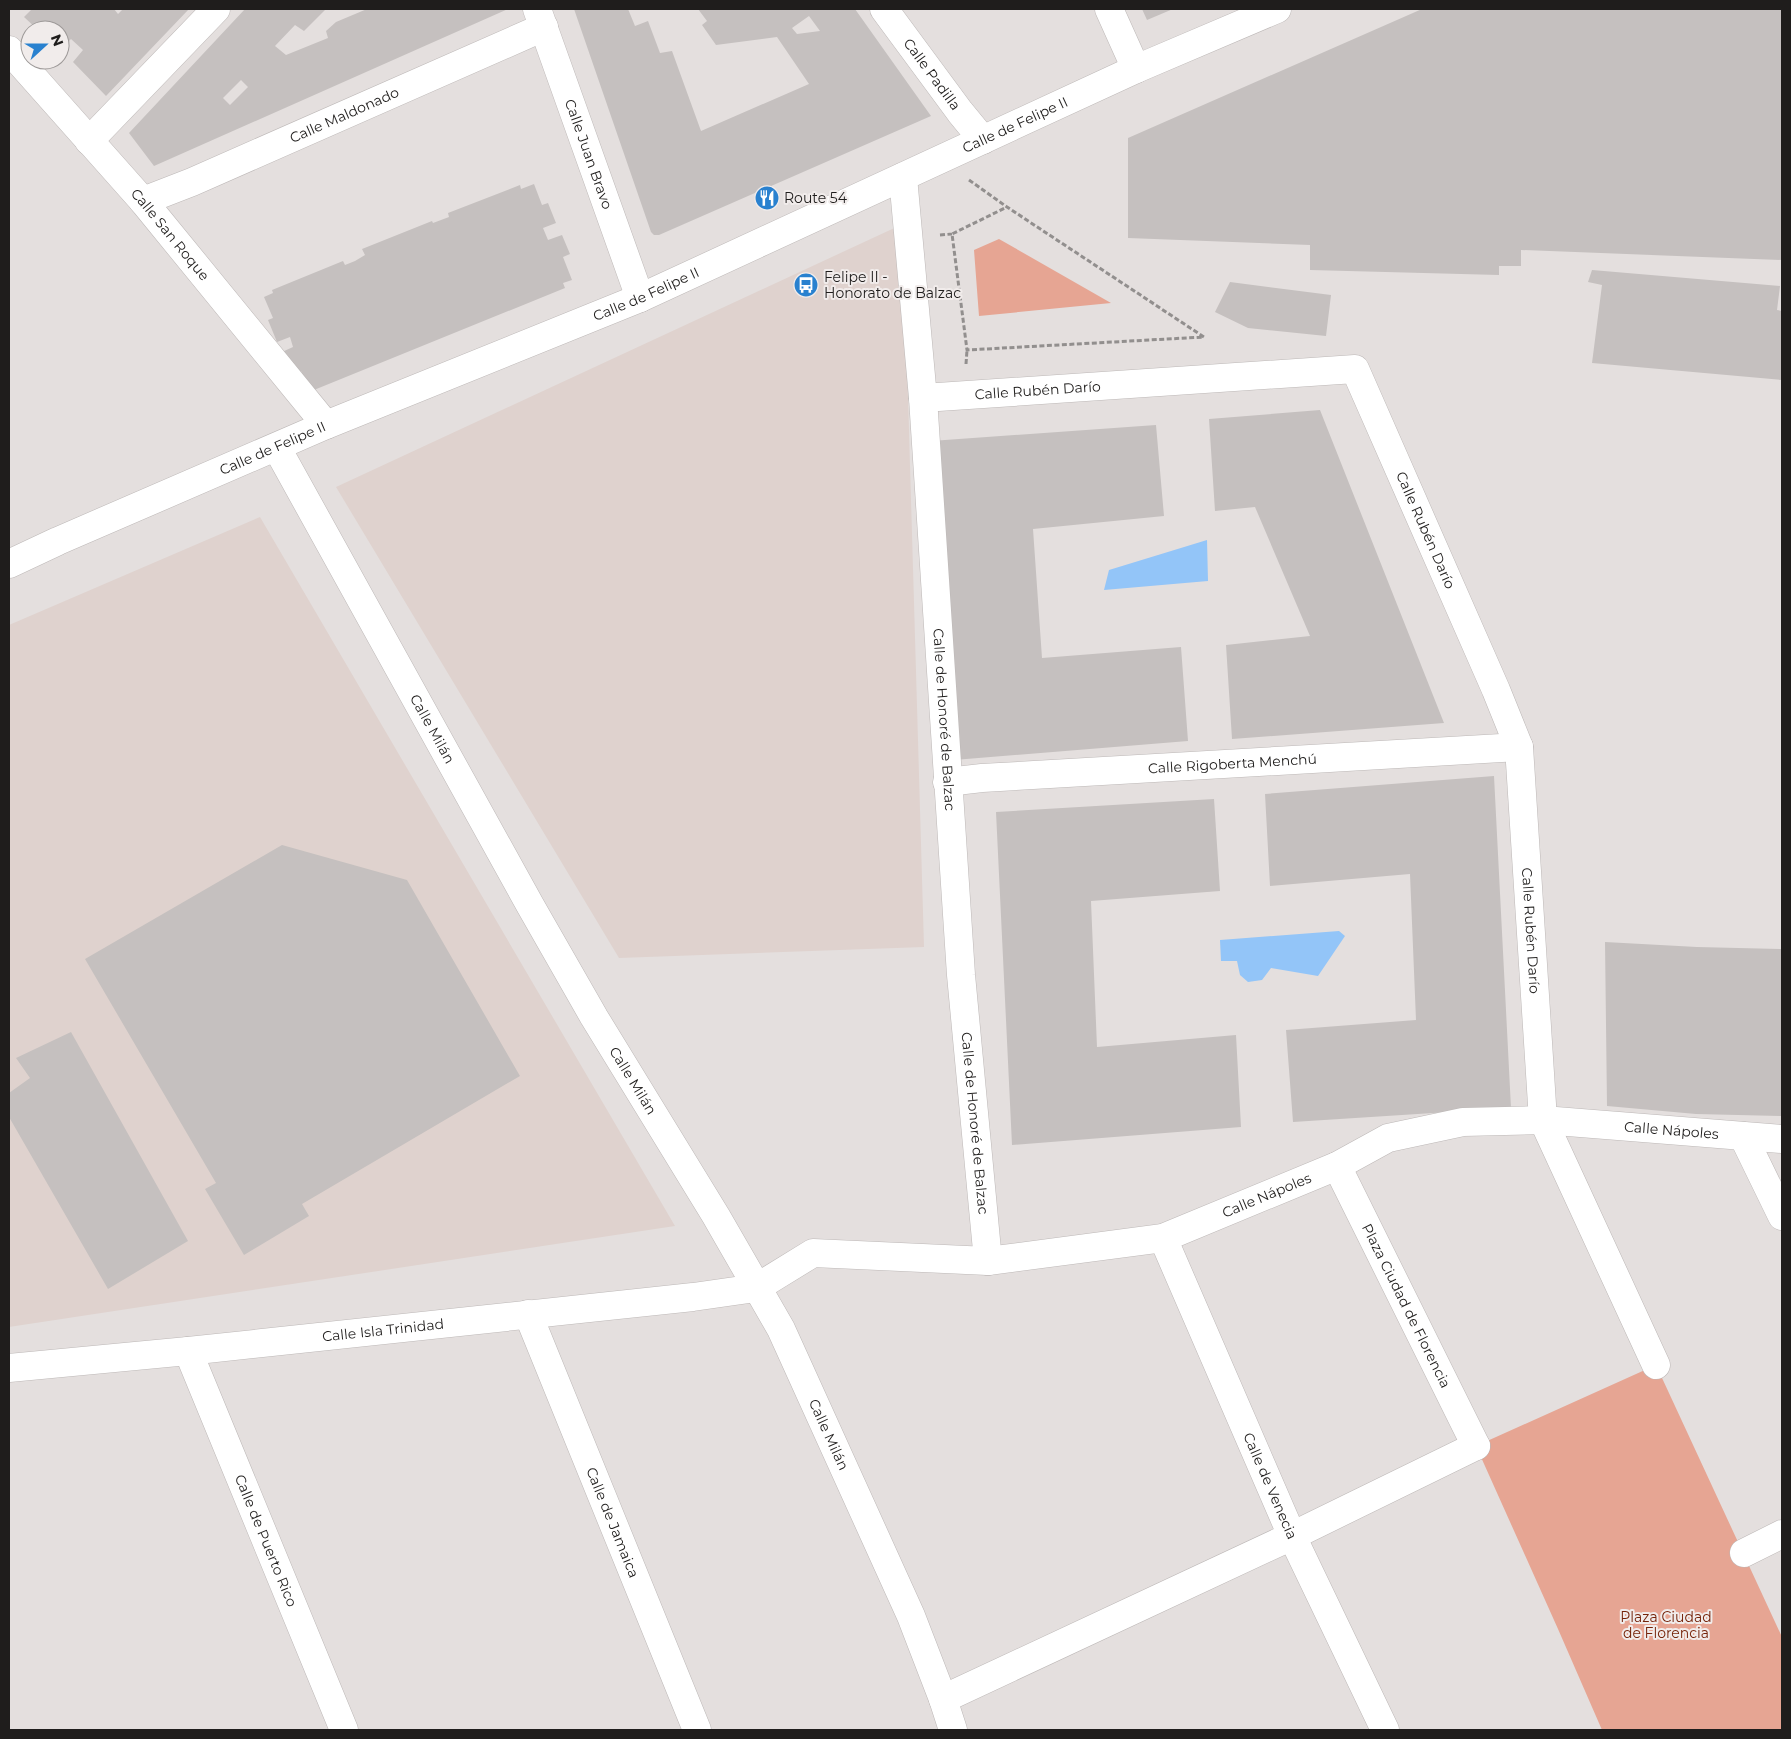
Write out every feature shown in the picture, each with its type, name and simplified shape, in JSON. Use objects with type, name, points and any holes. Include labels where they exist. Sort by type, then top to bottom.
[{"type":"street","points":[[89,141],[216,9]]},
{"type":"street","name":"Calle Padilla","points":[[884,9],[983,140]]},
{"type":"street","points":[[1109,9],[1136,69]]},
{"type":"street","name":"Calle de Felipe II","points":[[9,564],[326,425],[640,298],[1136,69],[1277,9]]},
{"type":"street","name":"Calle Maldonado","points":[[144,201],[201,178],[541,18]]},
{"type":"street","name":"Calle Juan Bravo","points":[[541,18],[640,298]]},
{"type":"street","name":"Calle San Roque","points":[[9,50],[144,201],[326,425]]},
{"type":"street","name":"Calle de Honoré de Balzac","points":[[903,176],[923,398],[961,975],[988,1261]]},
{"type":"street","name":"Calle Rubén Darío","points":[[923,398],[1355,369],[1519,747],[1544,1120]]},
{"type":"street","name":"Calle Milán","points":[[277,448],[594,1017],[716,1216],[781,1329],[911,1616],[953,1730]]},
{"type":"street","name":"Calle Rigoberta Menchú","points":[[947,782],[982,778],[1519,747]]},
{"type":"street","points":[[1544,1120],[1656,1365]]},
{"type":"street","name":"Calle Nápoles","points":[[756,1288],[813,1253],[988,1261],[1163,1238],[1337,1166],[1388,1138],[1463,1122],[1544,1120],[1782,1139]]},
{"type":"street","points":[[1743,1136],[1782,1216]]},
{"type":"street","name":"Plaza Ciudad de Florencia","points":[[1292,1536],[1476,1446],[1337,1166]]},
{"type":"street","name":"Calle de Venecia","points":[[1163,1238],[1292,1536],[1385,1730]]},
{"type":"street","name":"Calle Isla Trinidad","points":[[9,1368],[188,1351],[693,1297],[756,1288]]},
{"type":"street","name":"Calle de Jamaica","points":[[528,1314],[697,1730]]},
{"type":"street","name":"Calle de Puerto Rico","points":[[188,1351],[344,1730]]},
{"type":"street","points":[[1744,1553],[1782,1534]]},
{"type":"street","points":[[943,1699],[1292,1536]]},
{"type":"path","points":[[940,160],[1007,207],[1204,337],[967,350],[952,234],[1007,207]]},
{"type":"shaded area","points":[[903,224],[924,947],[619,958],[336,487]]},
{"type":"shaded area","points":[[260,517],[675,1226],[9,1327],[9,625]]},
{"type":"green space","points":[[999,239],[1111,303],[979,316],[974,250]]},
{"type":"green space","name":"Plaza Ciudad de Florencia","points":[[1656,1365],[1782,1637],[1782,1730],[1602,1730],[1476,1446]]},
{"type":"water","points":[[1207,540],[1208,581],[1104,590],[1109,570]]},
{"type":"water","points":[[1339,931],[1345,936],[1318,976],[1271,968],[1262,980],[1248,982],[1240,975],[1237,961],[1221,961],[1220,940]]},
{"type":"building","points":[[32,9],[114,9],[118,14],[123,9],[189,9],[106,96],[73,62],[83,50],[70,40],[70,20],[27,20],[24,17]]},
{"type":"building","points":[[245,9],[326,9],[304,31],[295,25],[275,46],[286,55],[328,38],[326,31],[336,22],[367,9],[508,9],[154,166],[129,133]],"holes":[[[241,80],[248,87],[230,105],[223,98]]]},
{"type":"building","points":[[574,9],[628,9],[635,26],[648,21],[660,53],[672,51],[701,131],[809,84],[777,37],[716,45],[702,25],[707,21],[698,9],[855,9],[931,116],[659,235],[654,235],[651,232]],"holes":[[[809,16],[820,31],[797,34],[792,28]]]},
{"type":"building","points":[[1142,9],[1173,9],[1147,20]]},
{"type":"building","points":[[1422,9],[1782,9],[1782,260],[1521,250],[1521,266],[1499,266],[1499,275],[1310,270],[1310,245],[1128,238],[1128,138]]},
{"type":"building","points":[[534,184],[542,205],[548,203],[556,223],[543,228],[548,240],[562,235],[570,254],[563,257],[572,280],[563,283],[565,288],[309,392],[301,371],[292,375],[282,352],[293,347],[290,337],[277,342],[268,320],[273,318],[264,297],[273,293],[272,290],[343,261],[345,265],[355,261],[365,255],[362,249],[432,221],[433,223],[449,217],[448,213],[520,185],[521,189]]},
{"type":"building","points":[[1592,270],[1780,286],[1777,310],[1782,311],[1782,380],[1592,363],[1602,285],[1588,282]]},
{"type":"building","points":[[1230,282],[1331,295],[1326,336],[1248,328],[1215,312]]},
{"type":"building","points":[[1320,410],[1444,723],[1232,739],[1226,645],[1310,636],[1255,507],[1215,511],[1209,419]]},
{"type":"building","points":[[1156,425],[1164,516],[1033,529],[1042,658],[1181,647],[1188,741],[954,760],[931,441]]},
{"type":"building","points":[[1494,776],[1511,1108],[1293,1122],[1286,1030],[1416,1020],[1410,874],[1270,886],[1265,794]]},
{"type":"building","points":[[1214,799],[1220,891],[1091,901],[1097,1047],[1236,1035],[1241,1127],[1012,1145],[996,812]]},
{"type":"building","points":[[282,845],[407,880],[520,1076],[302,1204],[309,1216],[244,1255],[205,1189],[216,1183],[85,959]]},
{"type":"building","points":[[1605,942],[1782,949],[1782,1116],[1696,1114],[1607,1106]]},
{"type":"building","points":[[71,1032],[188,1241],[108,1289],[9,1117],[9,1093],[30,1078],[16,1058]]},
{"type":"place","name":"Route 54","points":[[767,198]]},
{"type":"place","name":"Felipe II - Honorato de Balzac","points":[[806,285]]}]
